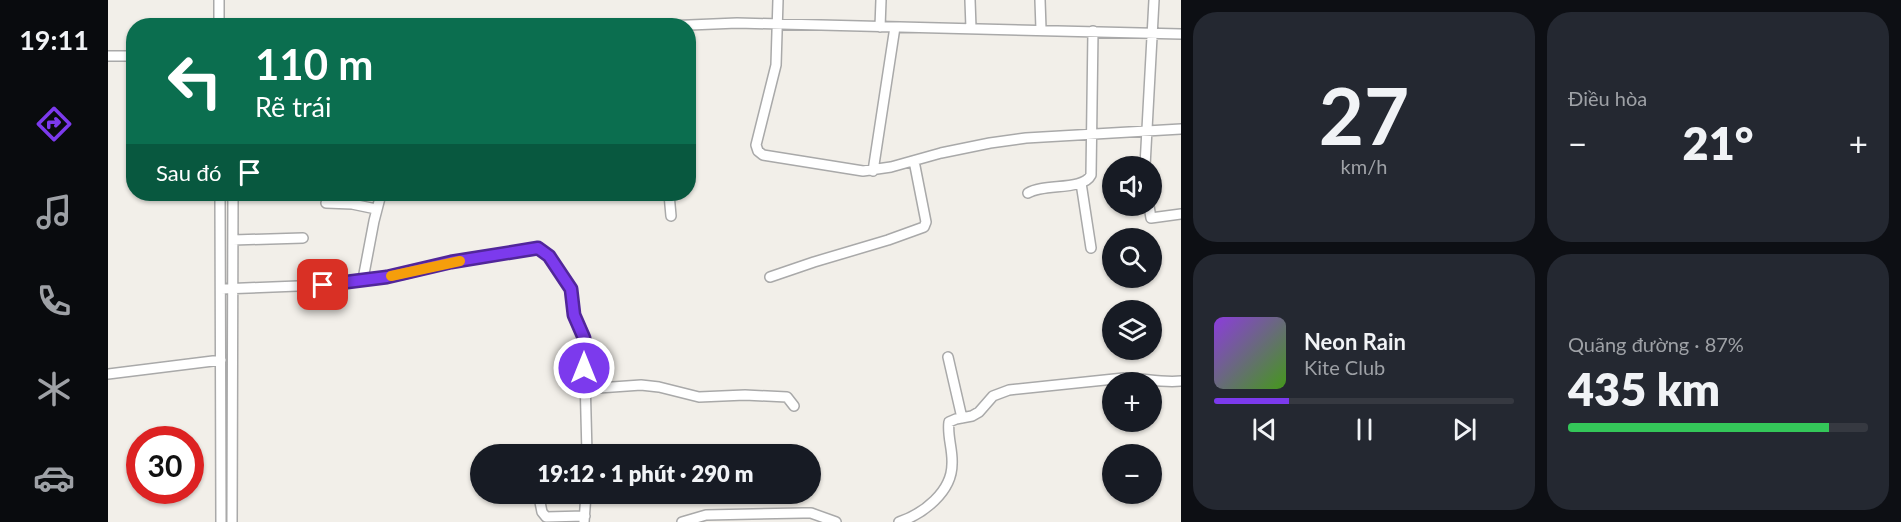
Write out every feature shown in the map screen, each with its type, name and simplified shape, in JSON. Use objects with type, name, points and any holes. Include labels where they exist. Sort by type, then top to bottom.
[{"type":"street","points":[[219,0],[219,18]]},
{"type":"street","points":[[778,0],[776,64],[756,145],[758,151],[763,155],[853,171],[873,171],[941,153],[1026,138],[1181,129]]},
{"type":"street","points":[[880,27],[881,0]]},
{"type":"street","points":[[970,0],[971,28]]},
{"type":"street","points":[[1040,0],[1041,29]]},
{"type":"street","points":[[1146,156],[1154,0]]},
{"type":"street","points":[[696,24],[1041,29],[1181,34]]},
{"type":"street","points":[[873,171],[895,27]]},
{"type":"street","points":[[1028,193],[1049,187],[1081,183],[1089,179],[1091,175],[1093,31]]},
{"type":"street","points":[[108,56],[126,57]]},
{"type":"street","points":[[770,278],[924,227],[926,222],[914,161]]},
{"type":"street","points":[[1081,183],[1091,248]]},
{"type":"street","points":[[221,201],[227,289],[232,522]]},
{"type":"street","points":[[221,522],[221,360],[233,240],[233,201]]},
{"type":"street","points":[[363,279],[379,201]]},
{"type":"street","points":[[670,201],[671,216]]},
{"type":"street","points":[[326,203],[352,204],[376,209]]},
{"type":"street","points":[[1152,216],[1152,218],[1181,214]]},
{"type":"street","points":[[233,240],[303,238]]},
{"type":"street","points":[[227,289],[307,286],[405,274],[451,262],[534,248],[542,249],[571,289],[574,315],[584,338],[586,444]]},
{"type":"street","points":[[948,357],[962,418]]},
{"type":"street","points":[[108,374],[221,360]]},
{"type":"street","points":[[899,522],[921,513],[946,487],[951,476],[953,462],[948,425],[951,420],[980,412],[993,396],[1009,390],[1124,378],[1164,383],[1181,381]]},
{"type":"street","points":[[585,389],[641,385],[699,397],[780,396],[787,397],[794,406]]},
{"type":"street","points":[[540,504],[546,517],[584,519],[585,504]]},
{"type":"street","points":[[682,522],[706,515],[803,513],[836,522]]},
{"type":"slow traffic","points":[[391,276],[460,261]]},
{"type":"route","points":[[323,285],[405,274],[451,262],[538,248],[549,256],[571,289],[574,315],[584,338],[584,368]]}]
